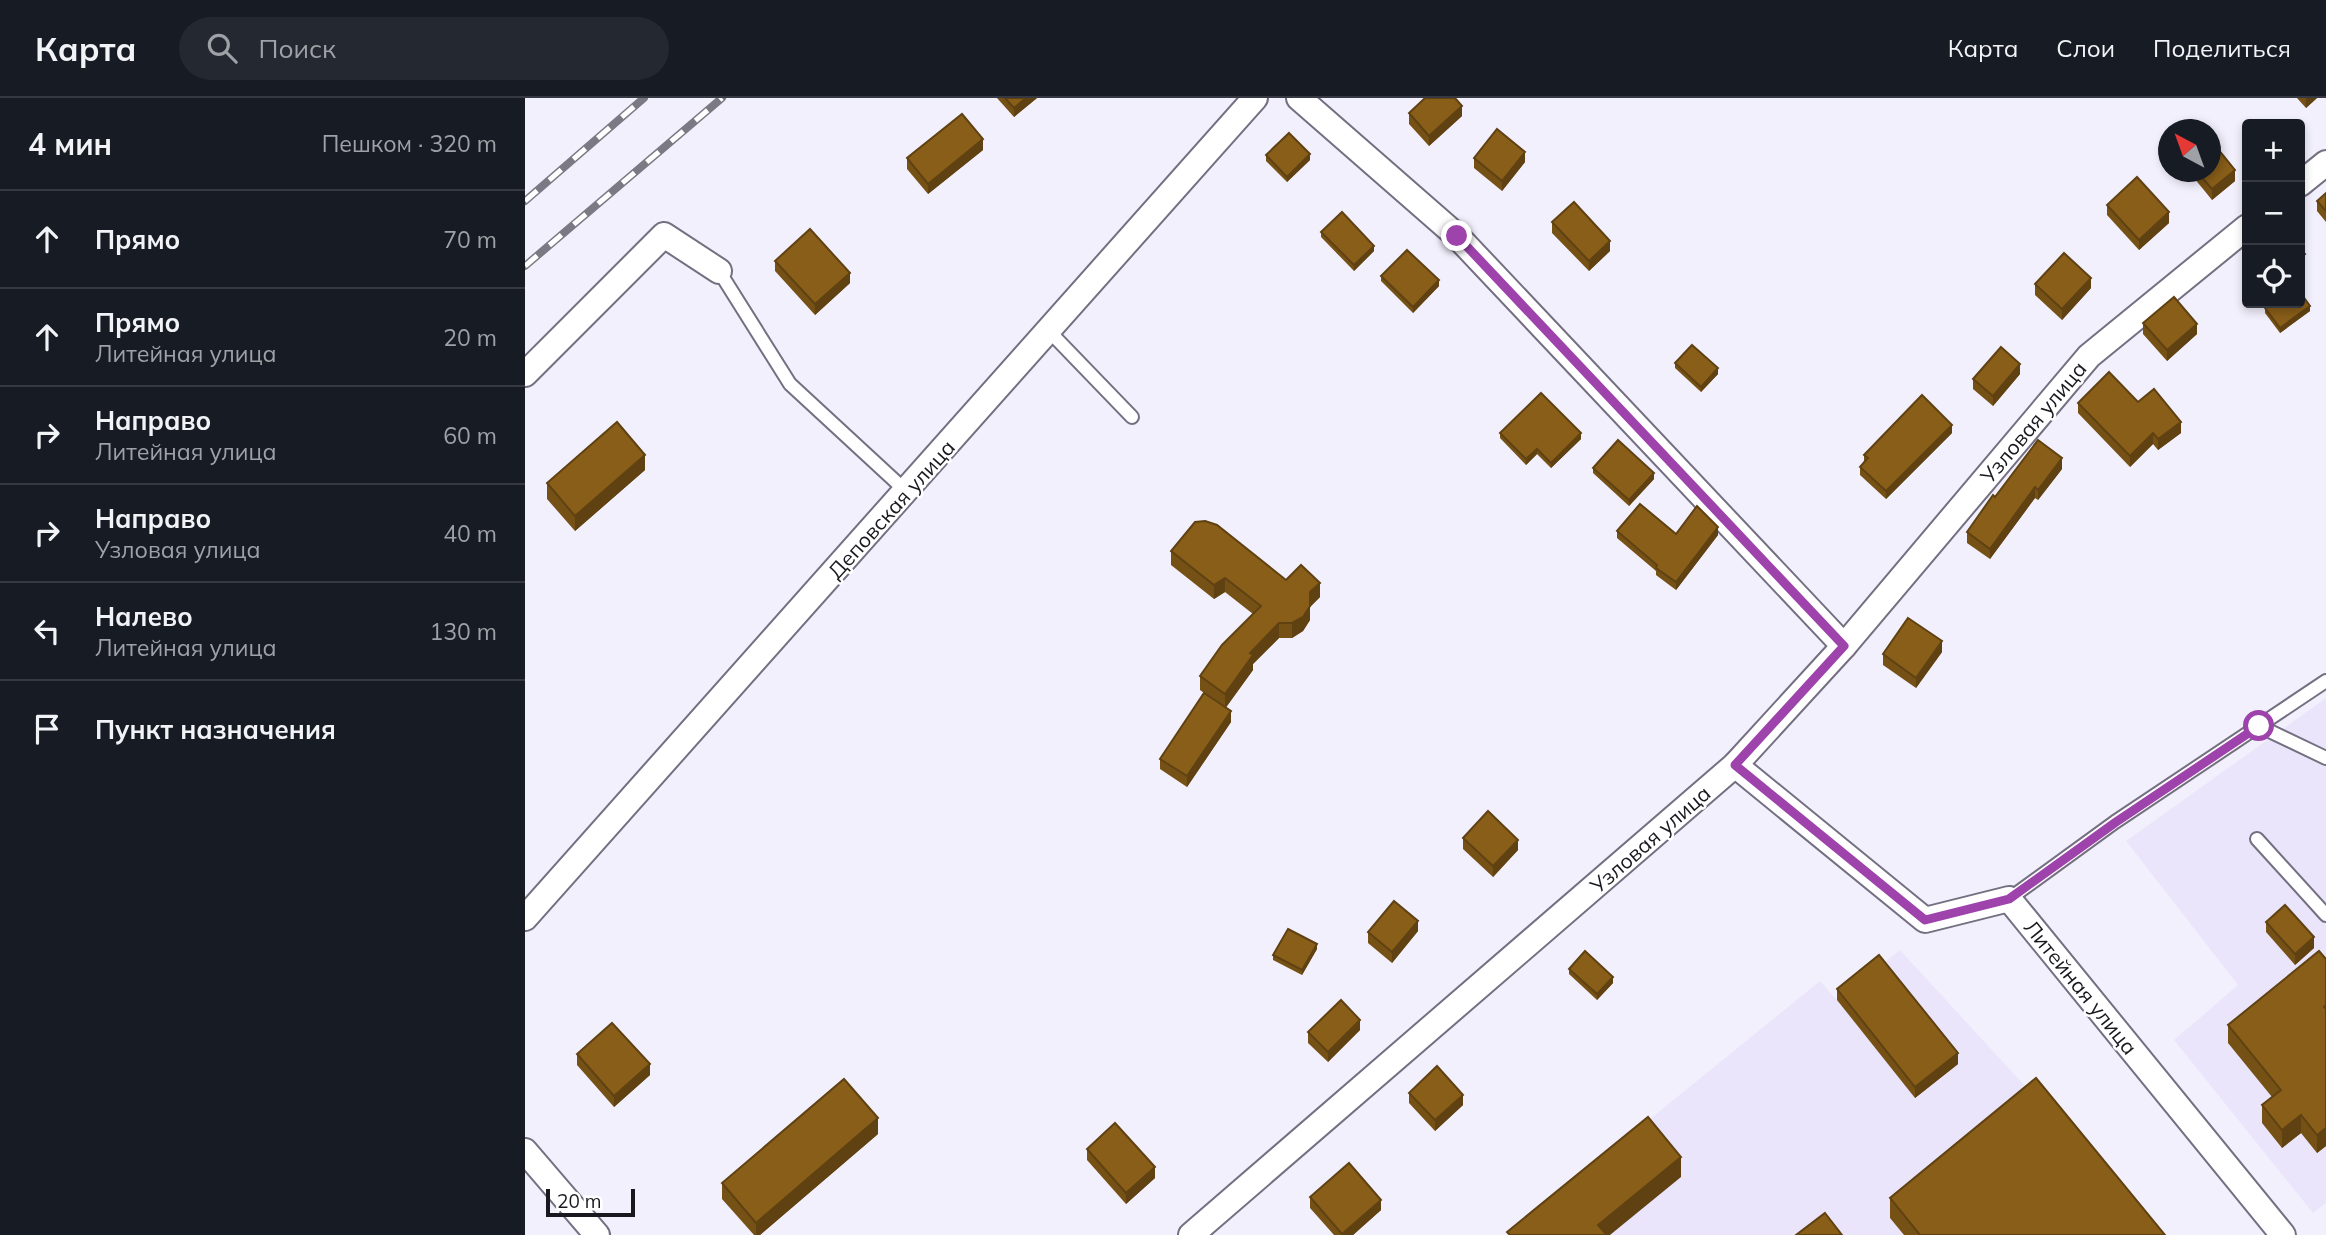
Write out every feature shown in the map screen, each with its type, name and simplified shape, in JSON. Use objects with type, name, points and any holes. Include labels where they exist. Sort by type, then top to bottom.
[{"type":"street","name":"Деповская улица","points":[[525,918],[1255,98]]},
{"type":"street","points":[[1299,98],[1457,236],[1844,646]]},
{"type":"street","points":[[2302,182],[2326,163]]},
{"type":"street","name":"Узловая улица","points":[[1191,1235],[1735,765],[1844,646],[2089,356],[2242,231]]},
{"type":"street","points":[[525,374],[664,235],[719,271]]},
{"type":"street","name":"Литейная улица","points":[[1735,765],[1925,920],[2009,899],[2283,1235]]},
{"type":"street","points":[[525,1151],[597,1235]]},
{"type":"lane","points":[[719,271],[790,384],[907,492]]},
{"type":"lane","points":[[1049,331],[1132,417]]},
{"type":"lane","points":[[2009,899],[2116,822],[2326,681]]},
{"type":"lane","points":[[2259,726],[2326,758]]},
{"type":"lane","points":[[2257,839],[2326,915]]},
{"type":"shaded area","points":[[2326,698],[2326,1203],[2313,1213],[2174,1040],[2238,985],[2126,841]]},
{"type":"shaded area","points":[[1900,950],[2036,1098],[2148,1235],[1507,1235],[1820,981],[1837,1000]]},
{"type":"building","points":[[1005,98],[1026,98],[1014,108]]},
{"type":"building","points":[[1425,98],[1455,98],[1462,106],[1429,136],[1409,113]]},
{"type":"building","points":[[962,114],[983,139],[928,184],[907,158]]},
{"type":"building","points":[[1497,129],[1525,152],[1502,181],[1474,158]]},
{"type":"building","points":[[1289,133],[1310,154],[1287,177],[1266,155]]},
{"type":"building","points":[[2221,153],[2235,170],[2221,182]]},
{"type":"building","points":[[2137,177],[2169,212],[2139,240],[2107,205]]},
{"type":"building","points":[[2206,182],[2220,182],[2212,189]]},
{"type":"building","points":[[2326,193],[2326,211],[2317,201]]},
{"type":"building","points":[[1574,202],[1610,241],[1589,261],[1552,222]]},
{"type":"building","points":[[1342,212],[1374,246],[1354,265],[1321,232]]},
{"type":"building","points":[[810,229],[850,273],[815,304],[775,261]]},
{"type":"building","points":[[1407,250],[1439,280],[1413,307],[1381,276]]},
{"type":"building","points":[[2064,253],[2091,278],[2062,309],[2035,284]]},
{"type":"building","points":[[2174,297],[2197,324],[2167,350],[2143,323]]},
{"type":"building","points":[[2305,299],[2310,306],[2280,328],[2265,308],[2305,308]]},
{"type":"building","points":[[1692,345],[1718,368],[1701,387],[1675,363]]},
{"type":"building","points":[[2001,347],[2020,364],[1993,396],[1973,379]]},
{"type":"building","points":[[2109,372],[2138,402],[2154,389],[2181,422],[2158,439],[2153,433],[2130,456],[2078,403]]},
{"type":"building","points":[[1541,393],[1581,433],[1551,463],[1537,449],[1526,459],[1500,433]]},
{"type":"building","points":[[1922,395],[1952,425],[1886,491],[1860,467],[1868,458],[1864,455]]},
{"type":"building","points":[[617,422],[645,455],[575,516],[547,483]]},
{"type":"building","points":[[1618,440],[1654,473],[1629,500],[1593,468]]},
{"type":"building","points":[[2038,440],[2062,458],[2038,490],[2035,487],[1990,549],[1967,532]]},
{"type":"building","points":[[1640,504],[1676,534],[1697,506],[1718,527],[1676,582],[1656,568],[1657,565],[1617,531]]},
{"type":"building","points":[[1205,521],[1217,525],[1286,580],[1301,565],[1320,583],[1310,592],[1310,606],[1303,617],[1292,623],[1279,623],[1250,653],[1253,655],[1225,694],[1200,676],[1222,645],[1261,606],[1225,578],[1214,585],[1171,551],[1195,522]]},
{"type":"building","points":[[1908,618],[1942,641],[1916,678],[1883,654]]},
{"type":"building","points":[[1204,693],[1231,711],[1187,776],[1160,759]]},
{"type":"building","points":[[1488,811],[1518,840],[1493,866],[1463,838]]},
{"type":"building","points":[[1394,901],[1418,921],[1392,952],[1368,932]]},
{"type":"building","points":[[2285,905],[2314,937],[2295,954],[2266,922]]},
{"type":"building","points":[[1288,929],[1317,944],[1302,970],[1273,955]]},
{"type":"building","points":[[1585,951],[1613,977],[1597,994],[1569,969]]},
{"type":"building","points":[[2319,951],[2326,959],[2326,1128],[2317,1135],[2301,1115],[2282,1130],[2262,1105],[2281,1090],[2228,1025]]},
{"type":"building","points":[[1879,955],[1958,1053],[1915,1087],[1837,989]]},
{"type":"building","points":[[1341,1000],[1360,1020],[1328,1052],[1308,1032]]},
{"type":"building","points":[[612,1023],[650,1064],[614,1096],[577,1054]]},
{"type":"building","points":[[1437,1066],[1463,1095],[1435,1120],[1409,1093]]},
{"type":"building","points":[[2036,1078],[2165,1235],[1920,1235],[1890,1198]]},
{"type":"building","points":[[844,1079],[878,1118],[756,1223],[722,1183]]},
{"type":"building","points":[[1648,1117],[1681,1157],[1598,1225],[1607,1235],[1510,1235],[1507,1232]]},
{"type":"building","points":[[1115,1123],[1155,1167],[1126,1193],[1087,1149]]},
{"type":"building","points":[[1349,1163],[1381,1200],[1342,1234],[1310,1197]]},
{"type":"building","points":[[1825,1213],[1842,1235],[1796,1235]]},
{"type":"railway","points":[[525,201],[644,98]]},
{"type":"railway","points":[[525,266],[722,98]]},
{"type":"route","points":[[1457,236],[1844,646],[1735,765],[1925,920],[2009,899],[2116,822],[2259,726]]}]
